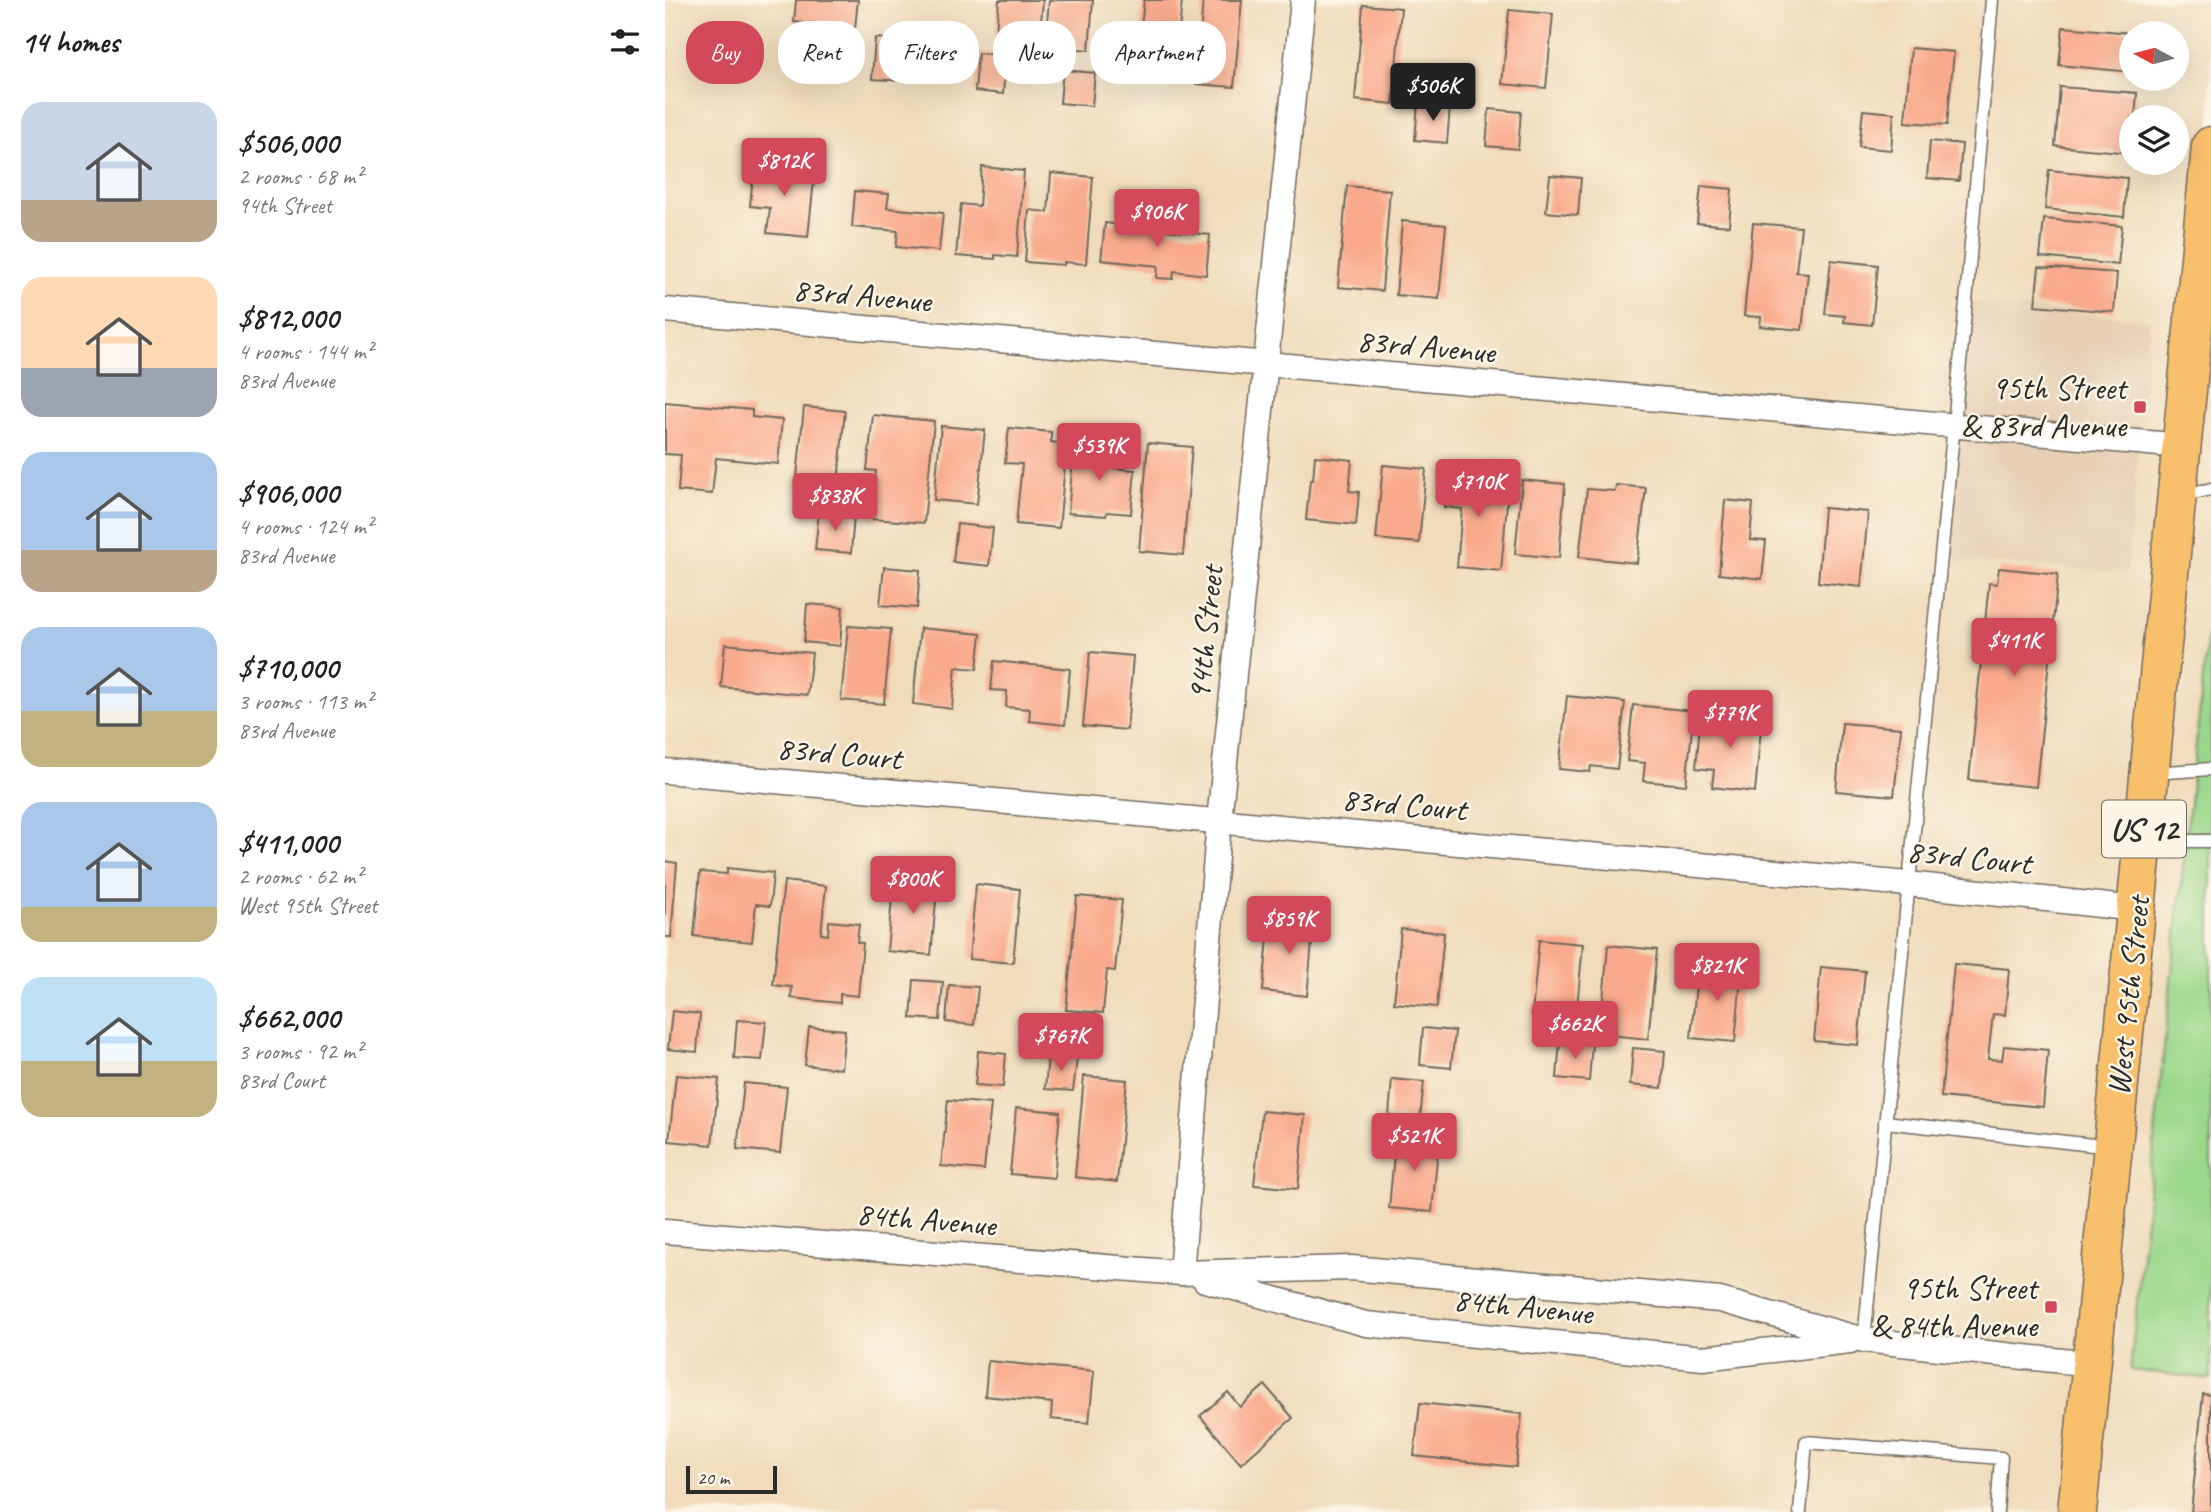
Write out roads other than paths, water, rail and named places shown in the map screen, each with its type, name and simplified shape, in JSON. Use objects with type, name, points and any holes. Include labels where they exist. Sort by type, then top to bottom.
[{"type":"main road","name":"West 95th Street","points":[[2077,1512],[2150,773],[2194,493],[2188,425],[2211,146]]},
{"type":"street","name":"94th Street","points":[[1181,1273],[1219,821],[1303,0]]},
{"type":"street","name":"83rd Avenue","points":[[665,310],[1954,425],[2188,425]]},
{"type":"street","name":"83rd Court","points":[[665,771],[1908,884],[2136,909]]},
{"type":"street","name":"84th Avenue","points":[[665,1231],[1181,1273],[1351,1268],[1720,1300],[1864,1340],[2091,1364]]},
{"type":"street","name":"84th Avenue","points":[[1181,1273],[1366,1324],[1703,1358],[1864,1340]]},
{"type":"lane","points":[[1864,1340],[1993,0]]},
{"type":"lane","points":[[2150,773],[2211,769]]},
{"type":"lane","points":[[2143,841],[2211,841]]},
{"type":"lane","points":[[1885,1122],[2113,1147]]},
{"type":"lane","points":[[1800,1512],[1806,1442],[2001,1458],[1997,1512]]},
{"type":"place","name":"95th Street & 83rd Avenue","points":[[2140,407]]},
{"type":"place","name":"95th Street & 84th Avenue","points":[[2051,1307]]}]
